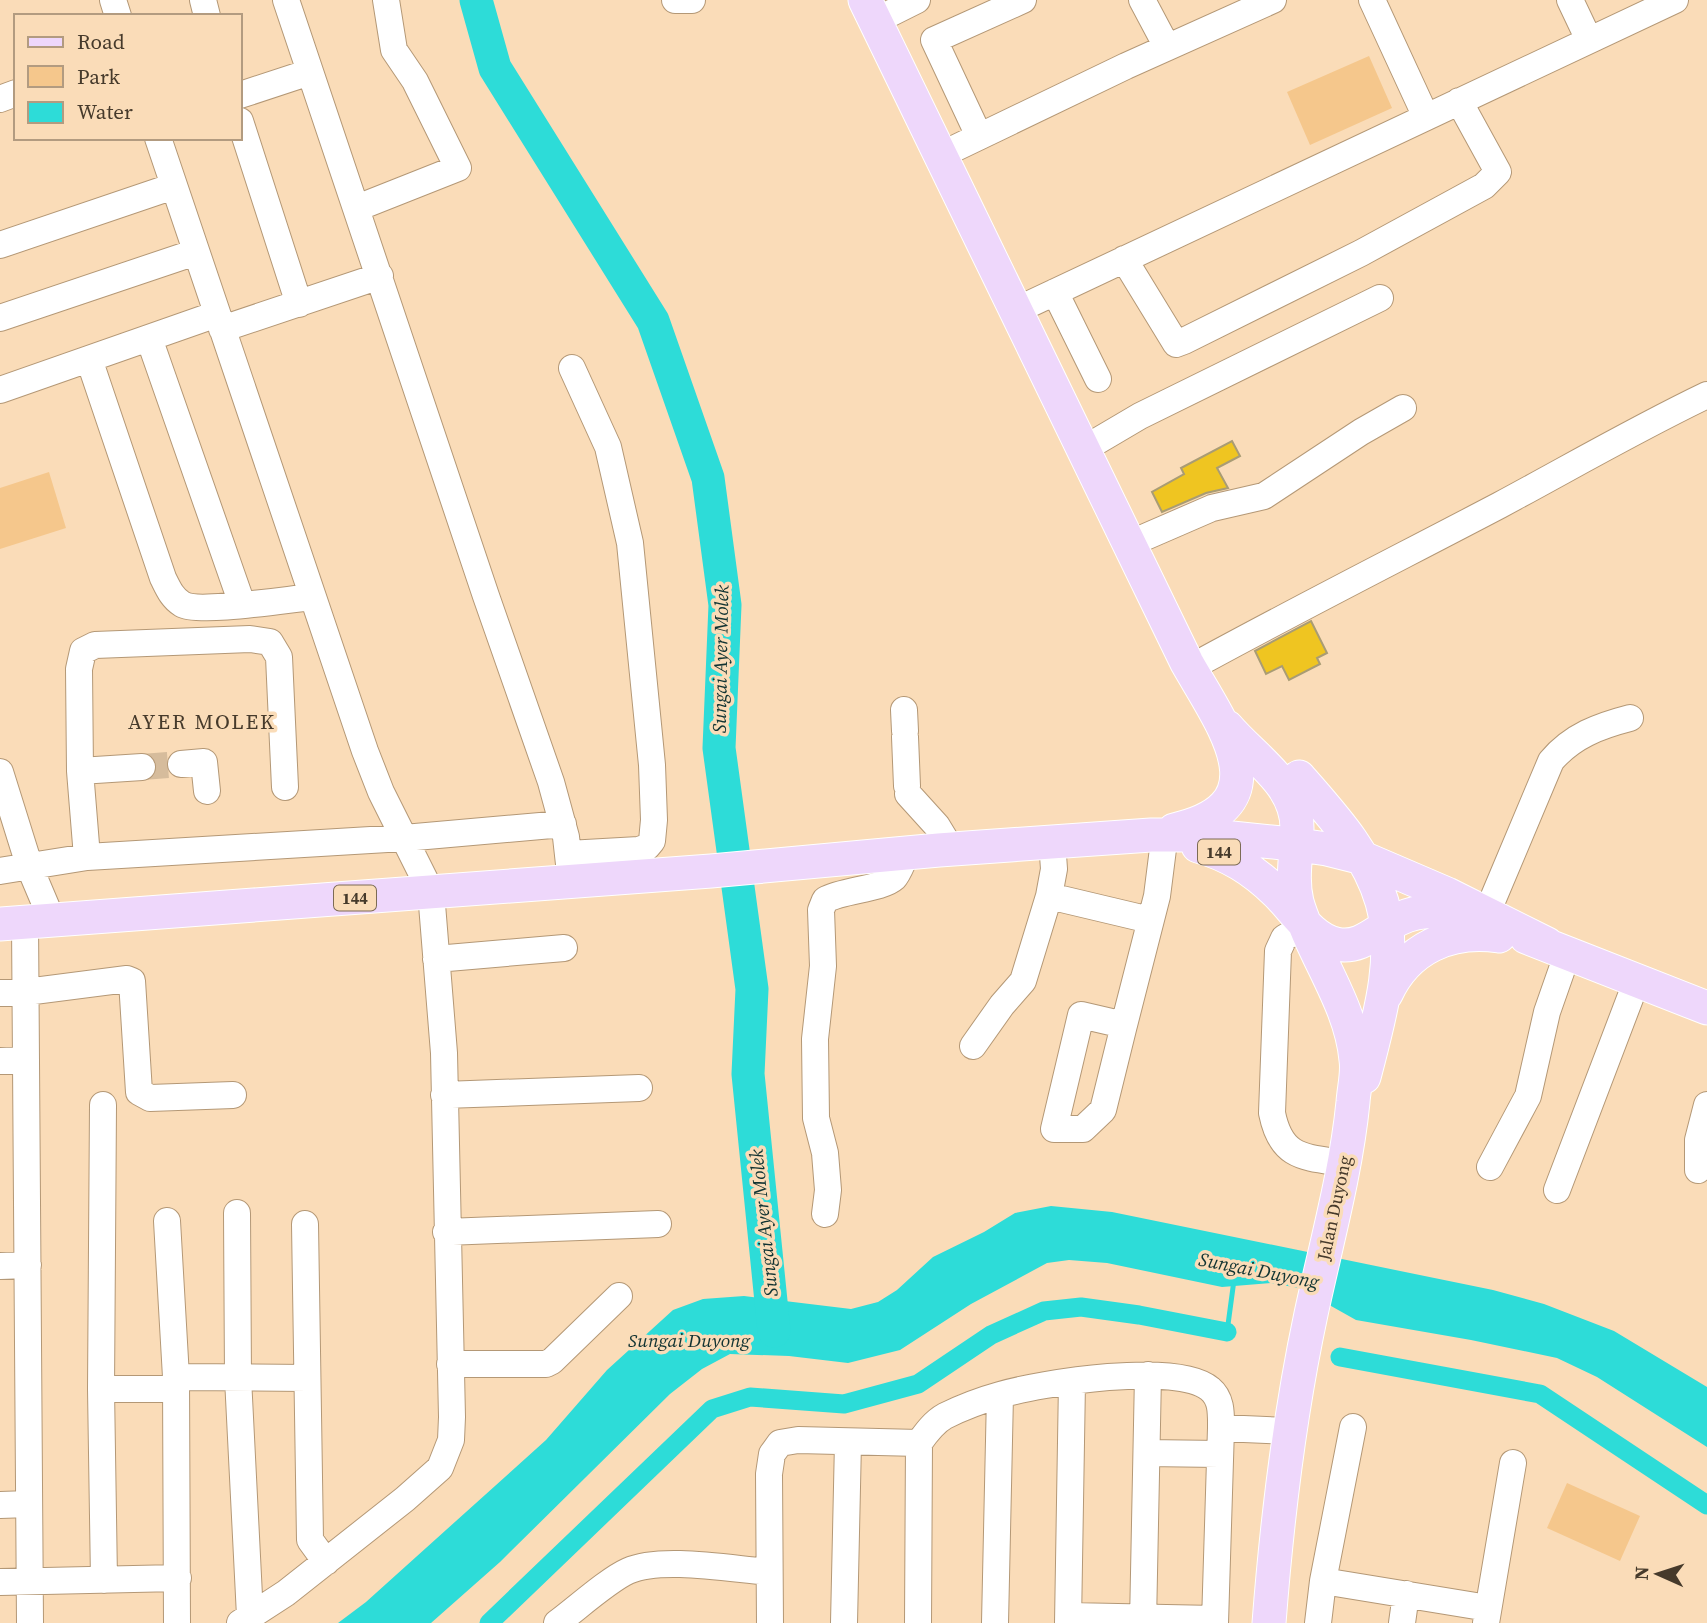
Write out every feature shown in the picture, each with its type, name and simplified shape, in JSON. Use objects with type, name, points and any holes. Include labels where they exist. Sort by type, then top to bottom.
[{"type":"main road","points":[[871,10],[1193,675],[1215,712],[1288,793],[1296,814],[1294,883],[1307,925]]},
{"type":"main road","points":[[1193,675],[1336,811],[1387,853],[1447,894]]},
{"type":"main road","points":[[1158,838],[1205,820],[1232,800],[1238,784],[1237,766],[1215,712]]},
{"type":"main road","points":[[1299,776],[1335,818],[1363,858],[1379,894],[1387,926],[1388,959],[1381,1005],[1347,1147]]},
{"type":"main road","name":"144","points":[[26,922],[431,892],[570,868],[710,871],[1105,837],[1203,835],[1327,849],[1363,858],[1447,894],[1557,948]]},
{"type":"main road","name":"144","points":[[1158,838],[1222,853],[1249,868],[1307,925],[1325,940],[1337,944],[1364,941],[1387,926],[1416,913],[1457,913],[1557,948],[1707,1007]]},
{"type":"main road","name":"Jalan Duyong","points":[[1269,1623],[1288,1431],[1347,1147],[1357,1062],[1352,1037],[1307,925]]},
{"type":"main road","points":[[1381,1005],[1390,985],[1405,963],[1444,940],[1463,935],[1494,936],[1557,948]]},
{"type":"street","points":[[286,0],[490,609],[551,782],[563,824],[570,868],[647,847],[652,837],[652,765],[630,543],[608,447],[572,368]]},
{"type":"street","points":[[357,208],[458,168],[415,81],[394,50],[386,0]]},
{"type":"street","points":[[675,0],[692,0]]},
{"type":"street","points":[[871,10],[917,0]]},
{"type":"street","points":[[979,136],[934,40],[1023,0]]},
{"type":"street","points":[[1142,0],[1167,47]]},
{"type":"street","points":[[941,155],[1167,47],[1273,0]]},
{"type":"street","points":[[1372,0],[1426,117]]},
{"type":"street","points":[[1570,0],[1589,40]]},
{"type":"street","points":[[1017,310],[1675,0]]},
{"type":"street","points":[[242,94],[310,72]]},
{"type":"street","points":[[1124,259],[1176,344],[1184,341],[1361,253],[1484,186],[1498,172],[1459,101]]},
{"type":"street","points":[[242,127],[299,304]]},
{"type":"street","points":[[159,140],[365,751],[381,792],[431,892],[443,1053],[451,1440],[440,1468],[326,1562],[245,1620]]},
{"type":"street","points":[[0,245],[173,187]]},
{"type":"street","points":[[0,318],[196,252]]},
{"type":"street","points":[[0,390],[149,338],[299,304],[380,276]]},
{"type":"street","points":[[1055,292],[1098,379]]},
{"type":"street","points":[[1084,449],[1140,416],[1380,298]]},
{"type":"street","points":[[149,338],[242,604]]},
{"type":"street","points":[[89,359],[163,578],[171,594],[184,606],[205,607],[312,597]]},
{"type":"street","points":[[1193,675],[1306,605],[1502,504],[1653,421],[1707,396]]},
{"type":"street","points":[[1129,544],[1212,508],[1264,496],[1403,408]]},
{"type":"street","points":[[87,857],[80,771],[79,669],[83,651],[95,645],[250,639],[270,642],[279,657],[285,787]]},
{"type":"street","points":[[1487,913],[1551,761],[1562,747],[1580,736],[1603,725],[1630,718]]},
{"type":"street","points":[[905,726],[908,790],[937,826],[951,849]]},
{"type":"street","points":[[181,764],[204,762],[207,791]]},
{"type":"street","points":[[80,771],[142,767]]},
{"type":"street","points":[[1,779],[30,868],[26,922],[13,993],[13,1060],[28,1265],[30,1623]]},
{"type":"street","points":[[0,871],[87,857],[404,838],[563,824]]},
{"type":"street","points":[[1124,1025],[1157,896],[1158,838]]},
{"type":"street","points":[[973,1046],[1023,981],[1049,896],[1054,869],[1052,841]]},
{"type":"street","points":[[825,1214],[828,1190],[825,1153],[816,1118],[815,1040],[823,966],[821,910],[825,900],[836,894],[880,885],[894,878],[906,853]]},
{"type":"street","points":[[1049,896],[1150,920]]},
{"type":"street","points":[[1307,925],[1284,939],[1278,951],[1272,1113],[1279,1138],[1295,1153],[1319,1160],[1347,1147]]},
{"type":"street","points":[[436,959],[564,948]]},
{"type":"street","points":[[1490,1167],[1528,1096],[1547,1012],[1557,948]]},
{"type":"street","points":[[13,993],[127,979],[132,981],[139,1092],[150,1098],[233,1095]]},
{"type":"street","points":[[1557,1190],[1637,980]]},
{"type":"street","points":[[444,1095],[639,1088]]},
{"type":"street","points":[[103,1105],[104,1580]]},
{"type":"street","points":[[1698,1170],[1698,1140],[1707,1105]]},
{"type":"street","points":[[237,1213],[238,1378],[245,1620]]},
{"type":"street","points":[[167,1220],[176,1383],[177,1623]]},
{"type":"street","points":[[305,1224],[310,1539],[326,1562]]},
{"type":"street","points":[[446,1232],[657,1224]]},
{"type":"street","points":[[0,1266],[28,1265]]},
{"type":"street","points":[[450,1364],[552,1362],[619,1296]]},
{"type":"street","points":[[918,1623],[919,1443],[930,1428],[943,1417],[1000,1395],[1072,1382],[1147,1376],[1191,1378],[1211,1389],[1221,1404],[1215,1621],[1069,1619],[1072,1382]]},
{"type":"street","points":[[1143,1620],[1147,1376]]},
{"type":"street","points":[[102,1389],[238,1378],[307,1378]]},
{"type":"street","points":[[996,1623],[1000,1395]]},
{"type":"street","points":[[1318,1623],[1323,1581],[1353,1427]]},
{"type":"street","points":[[1147,1453],[1288,1431]]},
{"type":"street","points":[[769,1623],[769,1474],[772,1454],[780,1443],[798,1440],[919,1443]]},
{"type":"street","points":[[845,1623],[848,1442]]},
{"type":"street","points":[[1323,1581],[1406,1594],[1487,1616],[1513,1463]]},
{"type":"street","points":[[0,1505],[29,1504]]},
{"type":"street","points":[[557,1623],[625,1572],[640,1566],[661,1563],[769,1572]]},
{"type":"street","points":[[0,1582],[178,1578]]},
{"type":"street","points":[[1402,1623],[1406,1594]]},
{"type":"green space","points":[[1369,56],[1392,108],[1310,145],[1287,92]]},
{"type":"green space","points":[[49,472],[66,528],[0,549],[0,488]]},
{"type":"green space","points":[[1567,1483],[1640,1516],[1620,1561],[1547,1528]]},
{"type":"water","name":"Sungai Duyong","points":[[1051,1206],[1112,1212],[1493,1290],[1544,1304],[1614,1331],[1707,1387],[1707,1447],[1597,1377],[1557,1358],[1356,1320],[1299,1288],[1271,1283],[1222,1287],[1107,1263],[1069,1260],[1047,1263],[971,1304],[900,1350],[848,1363],[789,1356],[730,1354],[702,1369],[670,1394],[500,1562],[431,1623],[338,1623],[366,1602],[546,1440],[607,1370],[673,1310],[703,1299],[744,1296],[851,1309],[878,1302],[897,1290],[933,1257],[1015,1213]]},
{"type":"building","points":[[1232,441],[1240,456],[1217,468],[1228,488],[1206,493],[1162,512],[1152,492],[1184,474],[1181,468]]},
{"type":"building","points":[[1311,621],[1327,653],[1317,658],[1320,664],[1289,680],[1282,666],[1266,674],[1255,651]]},
{"type":"waterway","name":"Sungai Ayer Molek","points":[[476,0],[495,68],[653,321],[708,478],[725,605],[719,748],[752,989],[748,1074],[774,1331]]},
{"type":"waterway","points":[[1227,1332],[1234,1280]]},
{"type":"waterway","points":[[489,1623],[712,1409],[750,1397],[844,1404],[918,1384],[991,1335],[1044,1311],[1081,1307],[1227,1332]]},
{"type":"waterway","points":[[1340,1357],[1540,1394],[1707,1505]]},
{"type":"tunnel","points":[[142,767],[181,764]]},
{"type":"district","name":"AYER MOLEK","points":[[202,721]]}]
